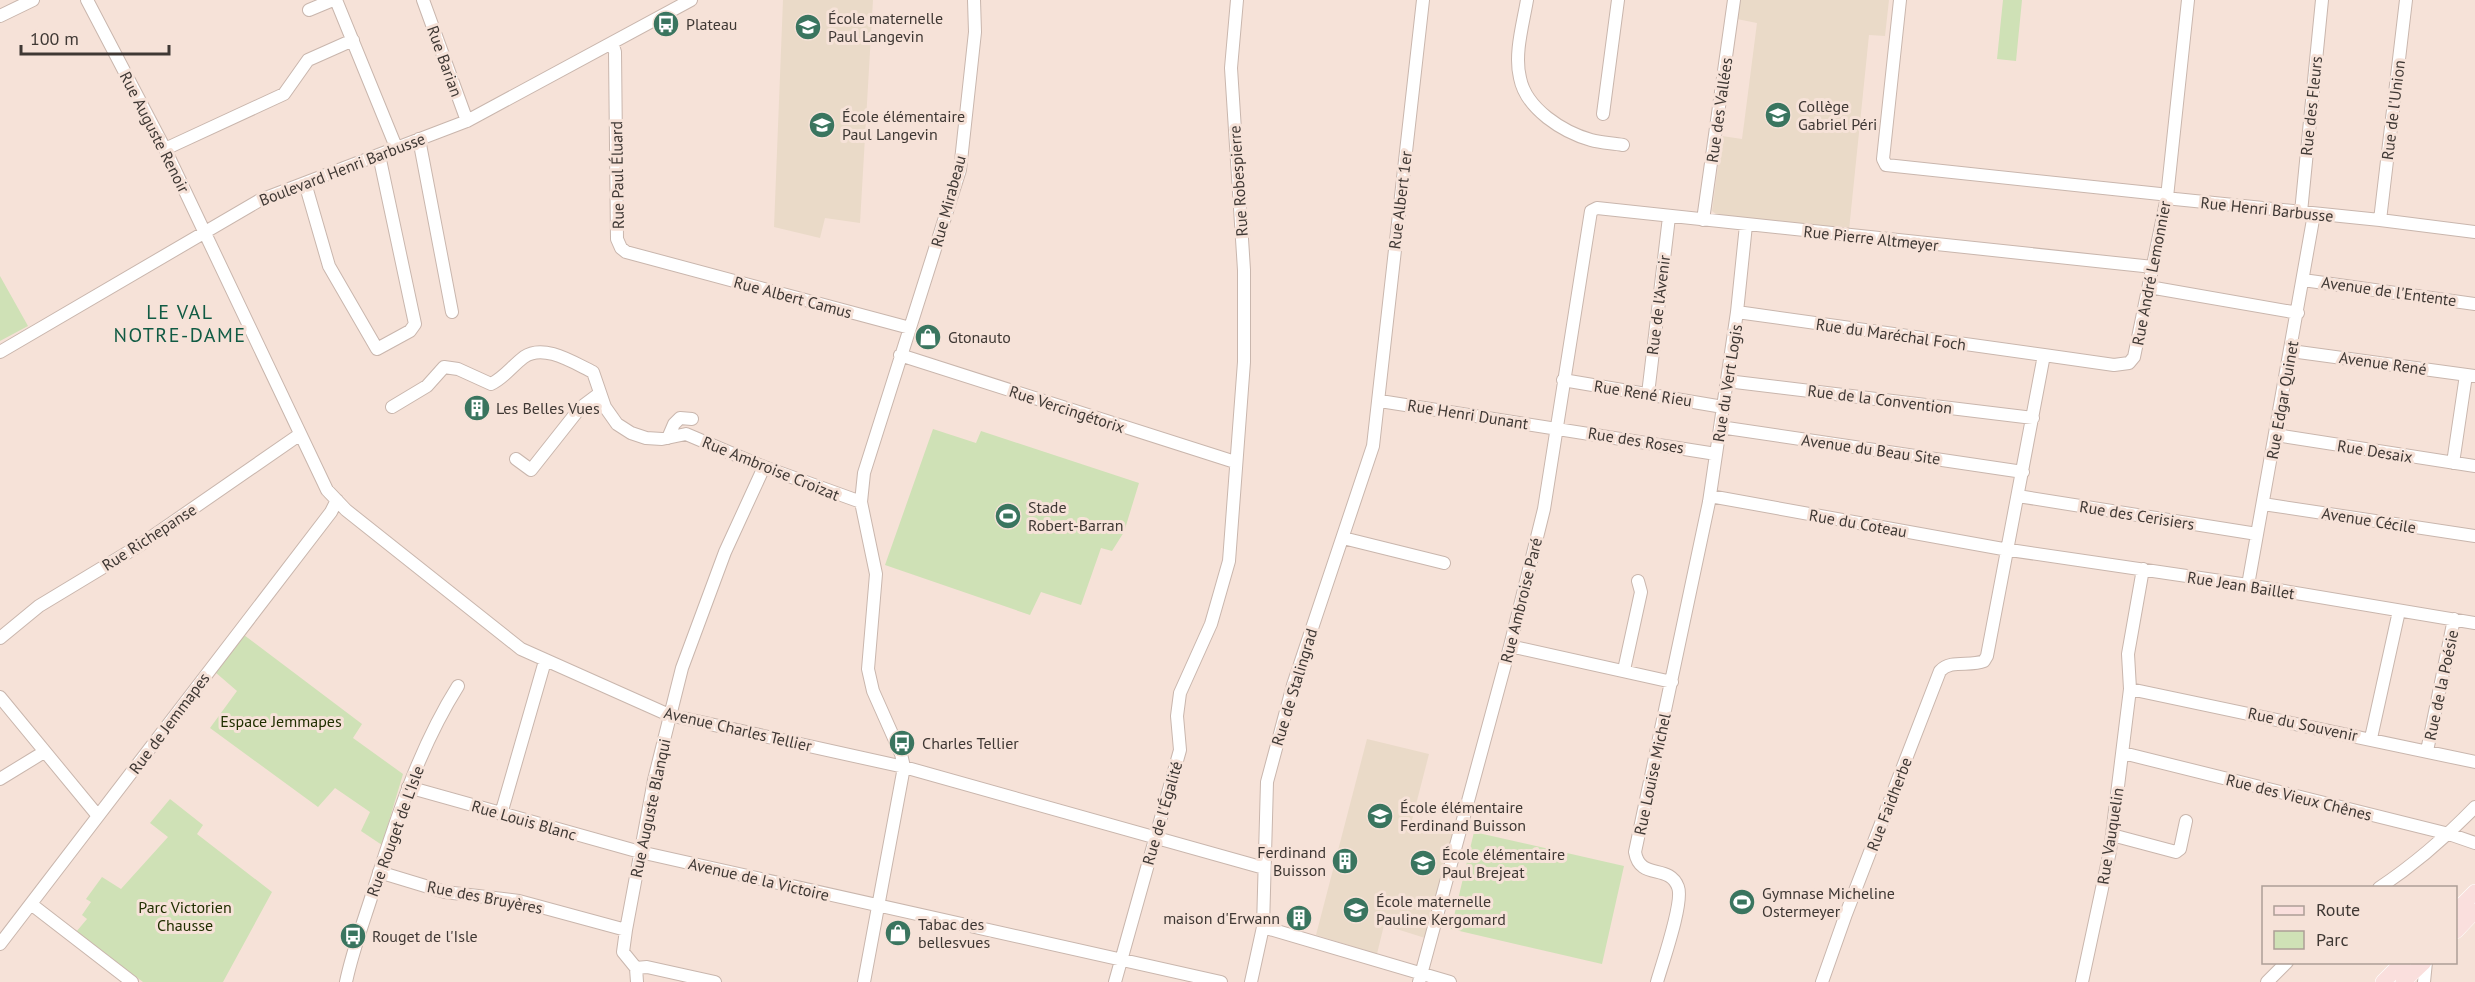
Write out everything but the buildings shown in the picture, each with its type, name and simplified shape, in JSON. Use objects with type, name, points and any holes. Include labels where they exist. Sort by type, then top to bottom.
[{"type":"main road","points":[[2457,910],[2475,892]]},
{"type":"main road","points":[[2457,930],[2475,911]]},
{"type":"main road","points":[[2383,982],[2402,964]]},
{"type":"main road","points":[[2403,982],[2424,964]]},
{"type":"street","points":[[0,16],[33,0]]},
{"type":"street","name":"Rue Auguste Renoir","points":[[87,0],[165,149],[299,435]]},
{"type":"street","points":[[309,10],[335,0],[396,147]]},
{"type":"street","name":"Rue Barian","points":[[423,0],[467,121]]},
{"type":"street","name":"Boulevard Henri Barbusse","points":[[0,352],[260,200],[467,121],[692,0]]},
{"type":"street","name":"Rue Mirabeau","points":[[904,767],[901,754],[873,691],[868,669],[876,574],[861,502],[864,473],[960,170],[975,32],[974,0]]},
{"type":"street","name":"Rue Robespierre","points":[[1237,0],[1231,68],[1244,270],[1244,362]]},
{"type":"street","name":"Rue Albert 1er","points":[[1380,400],[1395,239],[1423,0]]},
{"type":"street","points":[[1527,0],[1519,68],[1520,80],[1527,94],[1540,110],[1568,132],[1593,141],[1623,145]]},
{"type":"street","points":[[1603,114],[1618,0]]},
{"type":"street","name":"Rue des Vallées","points":[[1703,220],[1734,0]]},
{"type":"street","name":"Rue Henri Barbusse","points":[[1900,0],[1882,159],[1886,165],[2475,232]]},
{"type":"street","name":"Rue André Lemonnier","points":[[2044,355],[2114,365],[2129,363],[2136,350],[2167,197],[2188,0]]},
{"type":"street","name":"Rue des Fleurs","points":[[2301,213],[2322,0]]},
{"type":"street","name":"Rue de l'Union","points":[[2380,220],[2406,0]]},
{"type":"street","points":[[165,149],[284,94],[308,60],[353,40]]},
{"type":"street","name":"Rue Paul Éluard","points":[[612,44],[615,52],[617,239],[621,248],[626,252],[677,265]]},
{"type":"street","points":[[419,139],[452,312]]},
{"type":"street","points":[[304,183],[329,266],[377,348],[410,331],[415,324],[379,154]]},
{"type":"street","name":"Rue Pierre Altmeyer","points":[[1591,211],[1598,208],[2152,267]]},
{"type":"street","name":"Rue Ambroise Paré","points":[[1420,978],[1510,646],[1544,509],[1591,211]]},
{"type":"street","name":"Rue Edgar Quinet","points":[[2248,585],[2314,214]]},
{"type":"street","name":"Rue de l'Avenir","points":[[1648,394],[1668,217]]},
{"type":"street","name":"Rue du Vert Logis","points":[[1701,540],[1710,496],[1737,312],[1746,225]]},
{"type":"street","name":"Rue Albert Camus","points":[[677,265],[910,328]]},
{"type":"street","name":"Avenue de l'Entente","points":[[2303,279],[2475,303]]},
{"type":"street","points":[[2149,287],[2298,313]]},
{"type":"street","name":"Rue du Maréchal Foch","points":[[1737,312],[2044,355]]},
{"type":"street","name":"Rue Ambroise Croizat","points":[[392,407],[427,386],[444,367],[458,369],[491,384],[524,357],[541,351],[594,372],[605,407],[617,424],[631,433],[646,438],[668,438],[686,434],[765,467],[861,502]]},
{"type":"street","name":"Avenue René","points":[[2291,351],[2471,376]]},
{"type":"street","name":"Rue Vercingétorix","points":[[900,355],[1235,462]]},
{"type":"street","points":[[2006,550],[2044,355]]},
{"type":"street","name":"Rue de l'Égalité","points":[[1115,982],[1180,750],[1177,716],[1180,693],[1211,624],[1229,561],[1244,362]]},
{"type":"street","points":[[2453,463],[2471,376]]},
{"type":"street","name":"Rue René Rieu","points":[[1563,380],[1723,407]]},
{"type":"street","name":"Rue de la Convention","points":[[1727,381],[2033,418]]},
{"type":"street","points":[[516,459],[531,470],[580,408],[600,393]]},
{"type":"street","name":"Rue Henri Dunant","points":[[1380,400],[1556,427]]},
{"type":"street","name":"Rue de Stalingrad","points":[[1251,982],[1263,927],[1267,782],[1277,740],[1373,446],[1380,400]]},
{"type":"street","points":[[668,438],[674,424],[680,418],[692,419]]},
{"type":"street","name":"Rue des Roses","points":[[1556,427],[1716,454]]},
{"type":"street","name":"Avenue du Beau Site","points":[[1720,427],[2023,472]]},
{"type":"street","name":"Avenue Charles Tellier","points":[[299,435],[327,490],[346,510],[509,641],[545,661],[669,715],[904,767],[1264,868]]},
{"type":"street","name":"Rue Richepanse","points":[[0,638],[39,606],[140,545],[299,435]]},
{"type":"street","name":"Rue Desaix","points":[[2276,435],[2475,466]]},
{"type":"street","name":"Rue Auguste Blanqui","points":[[637,982],[636,968],[623,952],[640,852],[669,715],[682,668],[726,552],[765,467]]},
{"type":"street","name":"Rue du Coteau","points":[[1710,496],[2006,550]]},
{"type":"street","name":"Rue des Cerisiers","points":[[2018,496],[2257,534]]},
{"type":"street","name":"Rue de Jemmapes","points":[[0,945],[331,513],[337,500]]},
{"type":"street","name":"Avenue Cécile","points":[[2263,504],[2475,536]]},
{"type":"street","points":[[1343,538],[1444,563]]},
{"type":"street","name":"Rue Louise Michel","points":[[1657,982],[1679,902],[1678,887],[1674,879],[1665,874],[1643,868],[1637,862],[1635,852],[1701,540]]},
{"type":"street","name":"Rue Jean Baillet","points":[[2006,550],[2248,585],[2475,623]]},
{"type":"street","name":"Rue Faidherbe","points":[[1822,982],[1940,671],[1950,664],[1984,662],[2006,550]]},
{"type":"street","name":"Rue Vauquelin","points":[[2082,982],[2112,835],[2130,689],[2128,654],[2143,569]]},
{"type":"street","points":[[1624,670],[1641,592],[1638,581]]},
{"type":"street","points":[[2371,738],[2399,611]]},
{"type":"street","name":"Rue de la Poésie","points":[[2427,751],[2454,619]]},
{"type":"street","points":[[1510,646],[1672,682]]},
{"type":"street","points":[[501,814],[545,661]]},
{"type":"street","name":"Rue Rouget de L'Isle","points":[[346,982],[353,953],[408,787],[444,708],[458,686]]},
{"type":"street","name":"Rue du Souvenir","points":[[2130,689],[2371,738],[2475,762]]},
{"type":"street","points":[[0,697],[98,816]]},
{"type":"street","points":[[0,779],[44,752]]},
{"type":"street","name":"Rue des Vieux Chênes","points":[[2123,753],[2449,834],[2475,843]]},
{"type":"street","points":[[864,982],[904,767]]},
{"type":"street","name":"Rue Louis Blanc","points":[[408,787],[640,852]]},
{"type":"street","points":[[2382,886],[2407,869],[2449,834],[2475,807]]},
{"type":"street","points":[[2112,835],[2176,852],[2180,849],[2186,821]]},
{"type":"street","name":"Avenue de la Victoire","points":[[640,852],[1120,959]]},
{"type":"street","name":"Rue des Bruyères","points":[[379,872],[445,891],[519,901],[626,930]]},
{"type":"street","points":[[31,904],[132,982]]},
{"type":"street","points":[[1263,927],[1420,978],[1450,982]]},
{"type":"street","points":[[1120,959],[1221,982]]},
{"type":"street","points":[[2267,982],[2286,964]]},
{"type":"street","points":[[2424,982],[2425,964]]},
{"type":"street","points":[[636,968],[647,967],[715,982]]},
{"type":"shaded area","name":"École élémentaire Paul Langevin","points":[[783,0],[873,0],[860,223],[825,218],[820,238],[774,227]]},
{"type":"shaded area","name":"Collège Gabriel Péri","points":[[1740,0],[1889,0],[1885,36],[1869,35],[1849,230],[1721,218],[1712,211],[1722,136],[1742,139],[1744,124],[1757,23],[1737,19]]},
{"type":"shaded area","points":[[1367,739],[1429,754],[1411,824],[1453,831],[1425,938],[1384,925],[1377,954],[1316,935]]},
{"type":"green space","points":[[2003,0],[2022,0],[2016,61],[1997,59]]},
{"type":"green space","points":[[0,276],[28,326],[0,341]]},
{"type":"green space","name":"Stade Robert-Barran","points":[[933,429],[976,443],[981,431],[1139,483],[1124,532],[1112,551],[1101,548],[1081,605],[1041,592],[1030,615],[885,565]]},
{"type":"green space","name":"Espace Jemmapes","points":[[244,635],[362,724],[353,738],[403,774],[382,845],[361,831],[370,812],[335,788],[318,807],[210,728],[237,691],[215,672]]},
{"type":"green space","name":"Parc Victorien Chausse","points":[[170,799],[203,825],[197,834],[272,892],[223,982],[143,982],[76,932],[87,919],[82,915],[91,902],[86,899],[102,877],[121,889],[168,837],[150,823]]},
{"type":"green space","points":[[1474,832],[1624,866],[1602,964],[1451,929]]},
{"type":"place","name":"Plateau","points":[[666,24]]},
{"type":"place","name":"École maternelle Paul Langevin","points":[[808,27]]},
{"type":"place","name":"Collège Gabriel Péri","points":[[1778,115]]},
{"type":"place","name":"École élémentaire Paul Langevin","points":[[822,125]]},
{"type":"place","name":"Gtonauto","points":[[928,337]]},
{"type":"place","name":"Les Belles Vues","points":[[477,408]]},
{"type":"place","name":"Stade Robert-Barran","points":[[1008,516]]},
{"type":"place","name":"Charles Tellier","points":[[902,743]]},
{"type":"place","name":"École élémentaire Ferdinand Buisson","points":[[1380,816]]},
{"type":"place","name":"Ferdinand Buisson","points":[[1345,861]]},
{"type":"place","name":"École élémentaire Paul Brejeat","points":[[1423,863]]},
{"type":"place","name":"Gymnase Micheline Ostermeyer","points":[[1742,902]]},
{"type":"place","name":"École maternelle Pauline Kergomard","points":[[1356,910]]},
{"type":"place","name":"maison d'Erwann","points":[[1299,918]]},
{"type":"place","name":"Tabac des bellesvues","points":[[898,933]]},
{"type":"place","name":"Rouget de l'Isle","points":[[353,936]]},
{"type":"district","name":"LE VAL NOTRE-DAME","points":[[180,324]]}]
